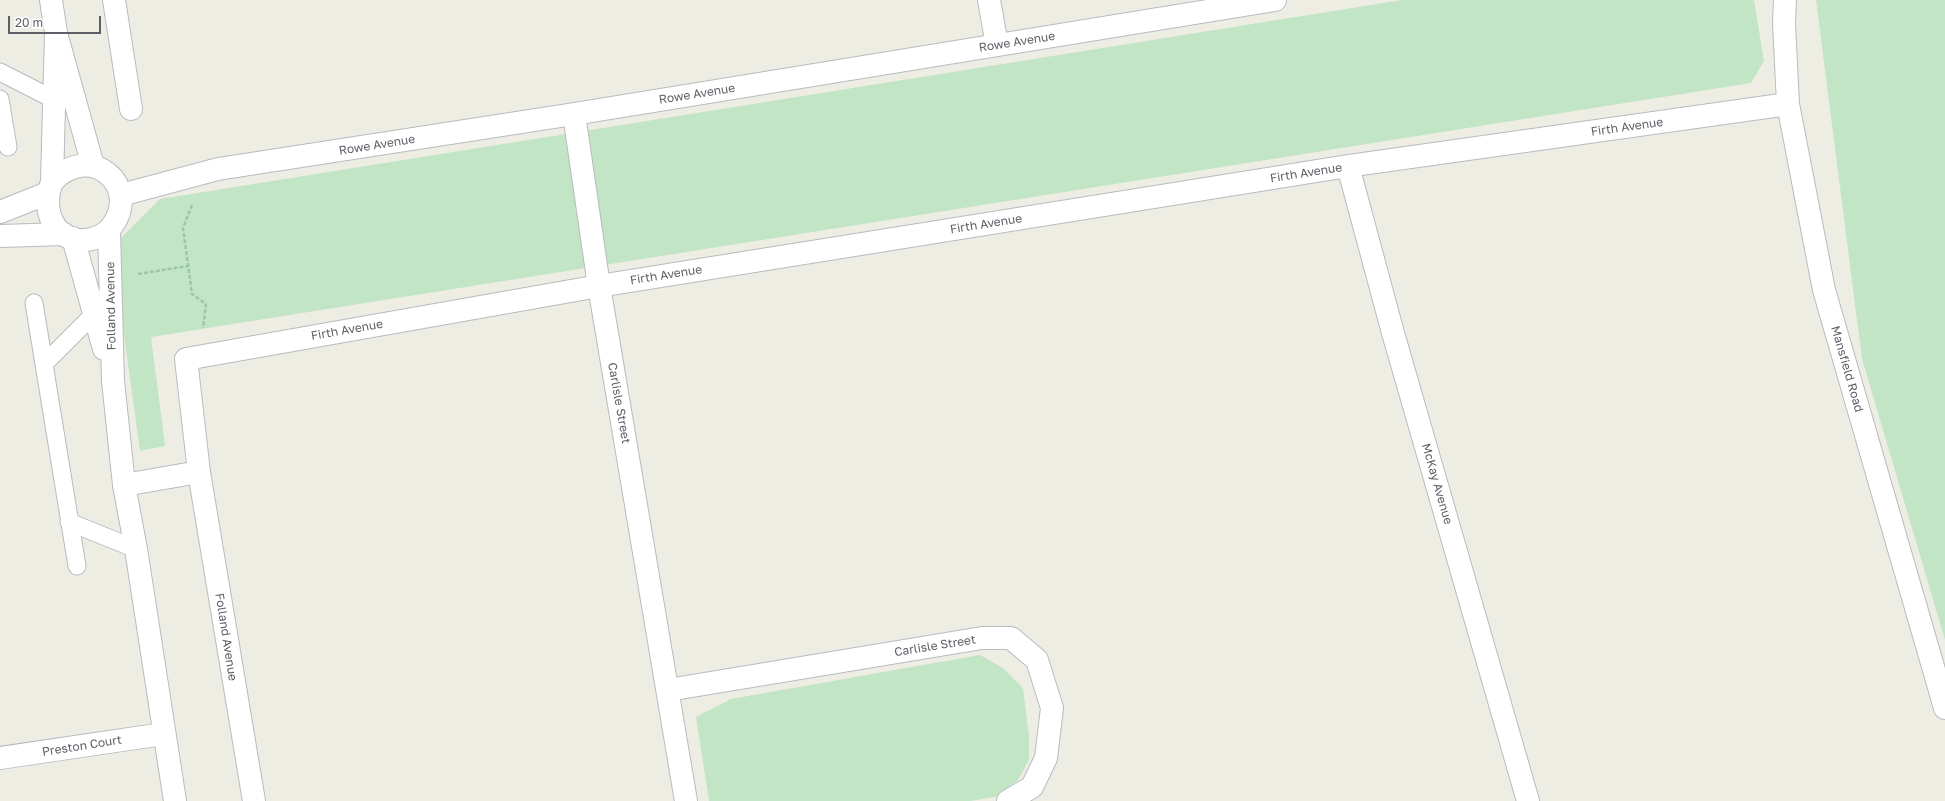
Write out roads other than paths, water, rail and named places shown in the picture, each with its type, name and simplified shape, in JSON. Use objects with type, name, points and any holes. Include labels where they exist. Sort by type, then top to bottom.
[{"type":"street","points":[[51,0],[56,33],[93,166]]},
{"type":"street","points":[[114,0],[131,109]]},
{"type":"street","points":[[989,0],[997,45]]},
{"type":"street","name":"Rowe Avenue","points":[[120,194],[218,169],[574,114],[1275,0]]},
{"type":"street","name":"Mansfield Road","points":[[1778,0],[1784,23]]},
{"type":"street","name":"Mansfield Road","points":[[1786,0],[1784,23],[1788,104],[1824,290],[1945,708]]},
{"type":"street","points":[[56,33],[55,100],[50,187],[47,204],[49,216],[55,226],[68,236]]},
{"type":"street","name":"Firth Avenue","points":[[186,359],[599,286],[1348,166],[1788,104]]},
{"type":"street","name":"Carlisle Street","points":[[574,114],[599,286],[686,801]]},
{"type":"street","points":[[0,212],[50,187],[60,173],[81,165],[93,166],[105,171],[115,182],[120,194],[121,208],[117,220],[109,230],[98,237],[86,240],[68,236],[0,236]]},
{"type":"street","name":"McKay Avenue","points":[[1348,166],[1393,333],[1528,801]]},
{"type":"street","name":"Folland Avenue","points":[[109,230],[113,381],[124,485],[136,549],[163,734],[175,801]]},
{"type":"street","name":"Folland Avenue","points":[[68,236],[94,314],[113,381]]},
{"type":"street","name":"Folland Avenue","points":[[186,359],[199,472],[254,801]]},
{"type":"street","points":[[124,485],[199,472]]},
{"type":"street","name":"Carlisle Street","points":[[668,690],[982,638],[1010,638],[1037,660],[1052,708],[1046,758],[1032,787],[1008,801]]},
{"type":"street","name":"Preston Court","points":[[0,758],[163,734]]},
{"type":"lane","points":[[0,72],[55,100]]},
{"type":"lane","points":[[0,99],[8,147]]},
{"type":"lane","points":[[34,303],[77,566]]},
{"type":"lane","points":[[44,364],[94,314]]},
{"type":"lane","points":[[69,522],[136,549]]}]
